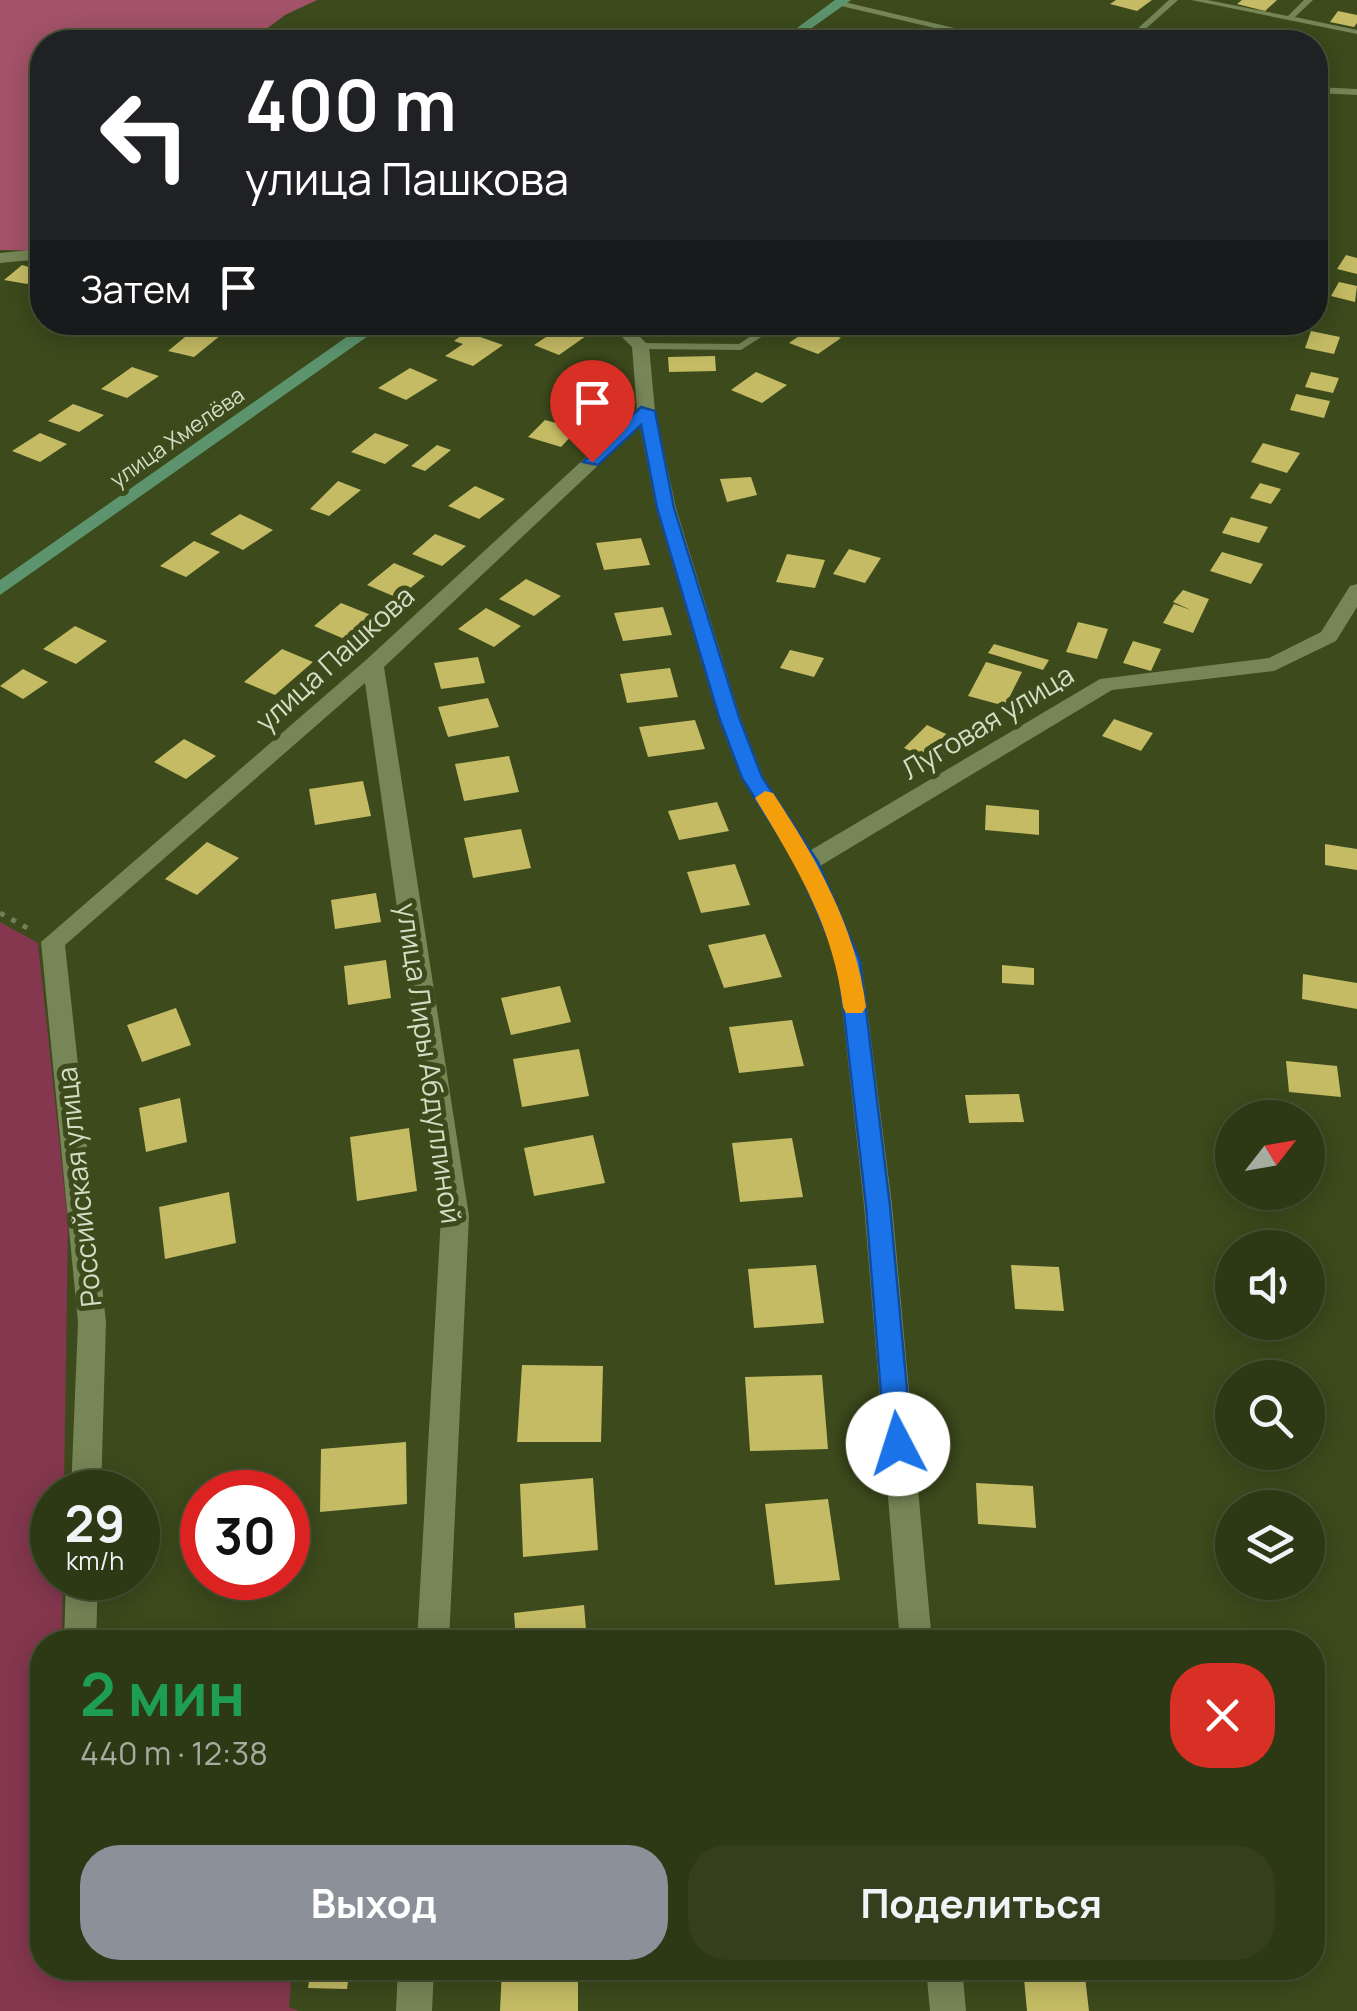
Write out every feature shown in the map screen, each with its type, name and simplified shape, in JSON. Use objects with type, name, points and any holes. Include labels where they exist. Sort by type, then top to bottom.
[{"type":"main road","points":[[783,30],[824,0]]},
{"type":"main road","points":[[801,30],[842,1]]},
{"type":"main road","name":"улица Хмелёва","points":[[0,589],[358,335]]},
{"type":"street","points":[[2,257],[30,255]]},
{"type":"street","points":[[629,335],[640,346],[646,411],[666,508],[729,717],[752,778],[808,862],[849,961],[878,1206],[915,1630]]},
{"type":"street","name":"улица Пашкова","points":[[53,942],[374,665],[646,411]]},
{"type":"street","name":"Луговая улица","points":[[808,862],[1107,684],[1274,664],[1329,636],[1357,590]]},
{"type":"street","name":"улица Лиры Абдуллиной","points":[[374,665],[455,1216],[434,1630]]},
{"type":"street","name":"Российская улица","points":[[53,942],[92,1322],[87,1470]]},
{"type":"street","points":[[80,1630],[81,1600]]},
{"type":"street","points":[[414,2011],[415,1980]]},
{"type":"street","points":[[945,1980],[948,2011]]},
{"type":"lane","points":[[1140,30],[1174,0]]},
{"type":"lane","points":[[1195,0],[1357,32]]},
{"type":"lane","points":[[1288,20],[1308,0]]},
{"type":"lane","points":[[842,1],[955,30]]},
{"type":"lane","points":[[1328,91],[1357,92]]},
{"type":"lane","points":[[640,346],[740,347],[764,335]]},
{"type":"path","points":[[0,914],[53,942]]},
{"type":"shaded area","points":[[0,0],[317,0],[265,30],[30,30],[30,251],[0,250]]},
{"type":"shaded area","points":[[0,922],[38,943],[68,1223],[64,1470],[30,1470],[30,1600],[63,1600],[62,1630],[30,1630],[30,1980],[291,1980],[289,2007],[299,2011],[0,2011]]},
{"type":"building","points":[[1116,0],[1152,0],[1137,11],[1110,4]]},
{"type":"building","points":[[1242,0],[1277,0],[1265,11],[1237,4]]},
{"type":"building","points":[[1338,11],[1357,15],[1354,27],[1330,22]]},
{"type":"building","points":[[1346,255],[1357,258],[1357,274],[1337,269]]},
{"type":"building","points":[[22,265],[30,267],[27,284],[4,280]]},
{"type":"building","points":[[1339,282],[1357,286],[1355,302],[1331,296]]},
{"type":"building","points":[[187,335],[221,335],[194,357],[168,351]]},
{"type":"building","points":[[462,335],[475,335],[503,345],[473,366],[445,356],[463,344],[454,341]]},
{"type":"building","points":[[549,335],[586,336],[559,355],[534,345]]},
{"type":"building","points":[[800,335],[841,338],[818,354],[789,343]]},
{"type":"building","points":[[1310,335],[1340,337],[1334,354],[1305,348]]},
{"type":"building","points":[[715,356],[716,371],[669,372],[668,357]]},
{"type":"building","points":[[584,361],[617,373],[605,382],[572,370]]},
{"type":"building","points":[[132,367],[159,376],[127,398],[101,389]]},
{"type":"building","points":[[410,368],[438,380],[406,400],[378,388]]},
{"type":"building","points":[[756,372],[787,385],[762,403],[731,390]]},
{"type":"building","points":[[1311,372],[1339,378],[1333,393],[1305,387]]},
{"type":"building","points":[[1296,394],[1330,401],[1324,418],[1290,410]]},
{"type":"building","points":[[73,404],[104,415],[79,432],[48,421]]},
{"type":"building","points":[[545,420],[578,429],[561,447],[528,437]]},
{"type":"building","points":[[40,433],[67,444],[40,462],[12,451]]},
{"type":"building","points":[[375,433],[409,445],[385,464],[351,452]]},
{"type":"building","points":[[1263,443],[1300,453],[1287,473],[1251,462]]},
{"type":"building","points":[[437,445],[451,450],[425,471],[411,466]]},
{"type":"building","points":[[751,477],[757,495],[727,502],[720,479]]},
{"type":"building","points":[[338,481],[361,490],[329,516],[310,509]]},
{"type":"building","points":[[1260,483],[1281,489],[1271,504],[1250,498]]},
{"type":"building","points":[[475,486],[505,499],[479,519],[448,506]]},
{"type":"building","points":[[240,514],[273,530],[243,550],[210,534]]},
{"type":"building","points":[[1231,517],[1268,527],[1259,543],[1222,533]]},
{"type":"building","points":[[435,534],[466,546],[442,566],[412,554]]},
{"type":"building","points":[[641,538],[650,565],[604,570],[596,543]]},
{"type":"building","points":[[194,541],[220,552],[186,577],[160,566]]},
{"type":"building","points":[[849,549],[881,558],[865,583],[833,574]]},
{"type":"building","points":[[1222,552],[1263,564],[1251,584],[1210,571]]},
{"type":"building","points":[[787,554],[825,560],[815,588],[776,582]]},
{"type":"building","points":[[394,563],[425,576],[398,598],[367,585]]},
{"type":"building","points":[[526,579],[561,596],[534,616],[499,599]]},
{"type":"building","points":[[1183,590],[1209,599],[1193,633],[1163,623],[1174,604],[1191,610],[1173,602]]},
{"type":"building","points":[[341,603],[376,617],[349,641],[314,626]]},
{"type":"building","points":[[663,607],[672,635],[623,641],[614,613]]},
{"type":"building","points":[[486,608],[521,626],[494,647],[458,629]]},
{"type":"building","points":[[1078,622],[1108,629],[1097,659],[1066,652]]},
{"type":"building","points":[[75,626],[107,641],[76,664],[43,649]]},
{"type":"building","points":[[1133,641],[1161,649],[1151,671],[1123,663]]},
{"type":"building","points":[[994,644],[1049,660],[1043,670],[988,653]]},
{"type":"building","points":[[282,649],[313,662],[275,695],[244,682]]},
{"type":"building","points":[[790,650],[824,658],[814,677],[780,668]]},
{"type":"building","points":[[478,657],[485,683],[441,689],[434,663]]},
{"type":"building","points":[[986,662],[1022,672],[1005,706],[968,696]]},
{"type":"building","points":[[670,668],[678,697],[627,703],[620,674]]},
{"type":"building","points":[[23,669],[48,682],[23,699],[0,686]]},
{"type":"building","points":[[488,698],[499,727],[448,737],[438,707]]},
{"type":"building","points":[[1114,719],[1153,733],[1141,751],[1102,736]]},
{"type":"building","points":[[695,720],[705,749],[648,757],[639,727]]},
{"type":"building","points":[[927,725],[959,740],[936,763],[904,748]]},
{"type":"building","points":[[184,739],[216,756],[186,779],[154,762]]},
{"type":"building","points":[[509,756],[519,792],[464,801],[455,764]]},
{"type":"building","points":[[363,781],[371,816],[315,825],[309,789]]},
{"type":"building","points":[[717,802],[729,831],[679,840],[668,811]]},
{"type":"building","points":[[986,805],[1039,810],[1039,835],[985,830]]},
{"type":"building","points":[[521,829],[531,868],[473,878],[464,838]]},
{"type":"building","points":[[207,842],[239,858],[197,895],[165,879]]},
{"type":"building","points":[[1325,844],[1357,849],[1357,870],[1325,865]]},
{"type":"building","points":[[735,864],[750,905],[701,913],[687,872]]},
{"type":"building","points":[[376,893],[381,922],[335,929],[331,900]]},
{"type":"building","points":[[765,934],[782,977],[724,988],[708,945]]},
{"type":"building","points":[[386,960],[391,998],[348,1005],[344,966]]},
{"type":"building","points":[[1002,965],[1034,968],[1034,985],[1002,983]]},
{"type":"building","points":[[1303,974],[1357,983],[1357,1009],[1302,999]]},
{"type":"building","points":[[560,986],[571,1022],[511,1035],[501,998]]},
{"type":"building","points":[[176,1008],[191,1045],[142,1062],[127,1025]]},
{"type":"building","points":[[792,1020],[804,1066],[739,1073],[729,1027]]},
{"type":"building","points":[[579,1049],[589,1096],[522,1107],[513,1059]]},
{"type":"building","points":[[1286,1061],[1337,1066],[1341,1097],[1289,1092]]},
{"type":"building","points":[[1019,1094],[1024,1122],[969,1123],[965,1095]]},
{"type":"building","points":[[180,1098],[187,1142],[146,1152],[139,1108]]},
{"type":"building","points":[[409,1128],[417,1191],[357,1201],[350,1137]]},
{"type":"building","points":[[593,1135],[605,1183],[534,1196],[524,1148]]},
{"type":"building","points":[[792,1138],[803,1197],[740,1202],[732,1143]]},
{"type":"building","points":[[229,1192],[236,1243],[165,1259],[159,1207]]},
{"type":"building","points":[[816,1265],[824,1323],[754,1328],[748,1269]]},
{"type":"building","points":[[1011,1265],[1059,1267],[1064,1311],[1015,1309]]},
{"type":"building","points":[[522,1365],[603,1366],[601,1442],[517,1442]]},
{"type":"building","points":[[822,1375],[828,1449],[750,1451],[745,1377]]},
{"type":"building","points":[[406,1442],[407,1504],[320,1512],[321,1449]]},
{"type":"building","points":[[593,1478],[598,1550],[523,1557],[520,1484]]},
{"type":"building","points":[[976,1483],[1033,1486],[1036,1528],[978,1524]]},
{"type":"building","points":[[828,1499],[840,1580],[775,1585],[765,1504]]},
{"type":"building","points":[[584,1605],[586,1630],[515,1630],[514,1613]]},
{"type":"building","points":[[309,1980],[348,1980],[347,1989],[308,1988]]},
{"type":"building","points":[[501,1980],[578,1980],[578,2011],[500,2011]]},
{"type":"building","points":[[1024,1980],[1085,1980],[1089,2011],[1027,2011]]},
{"type":"slow traffic","points":[[765,798],[808,862],[849,961],[854,1007]]},
{"type":"route","points":[[592,462],[646,411],[666,508],[729,717],[752,778],[808,862],[849,961],[878,1206],[898,1444]]}]
